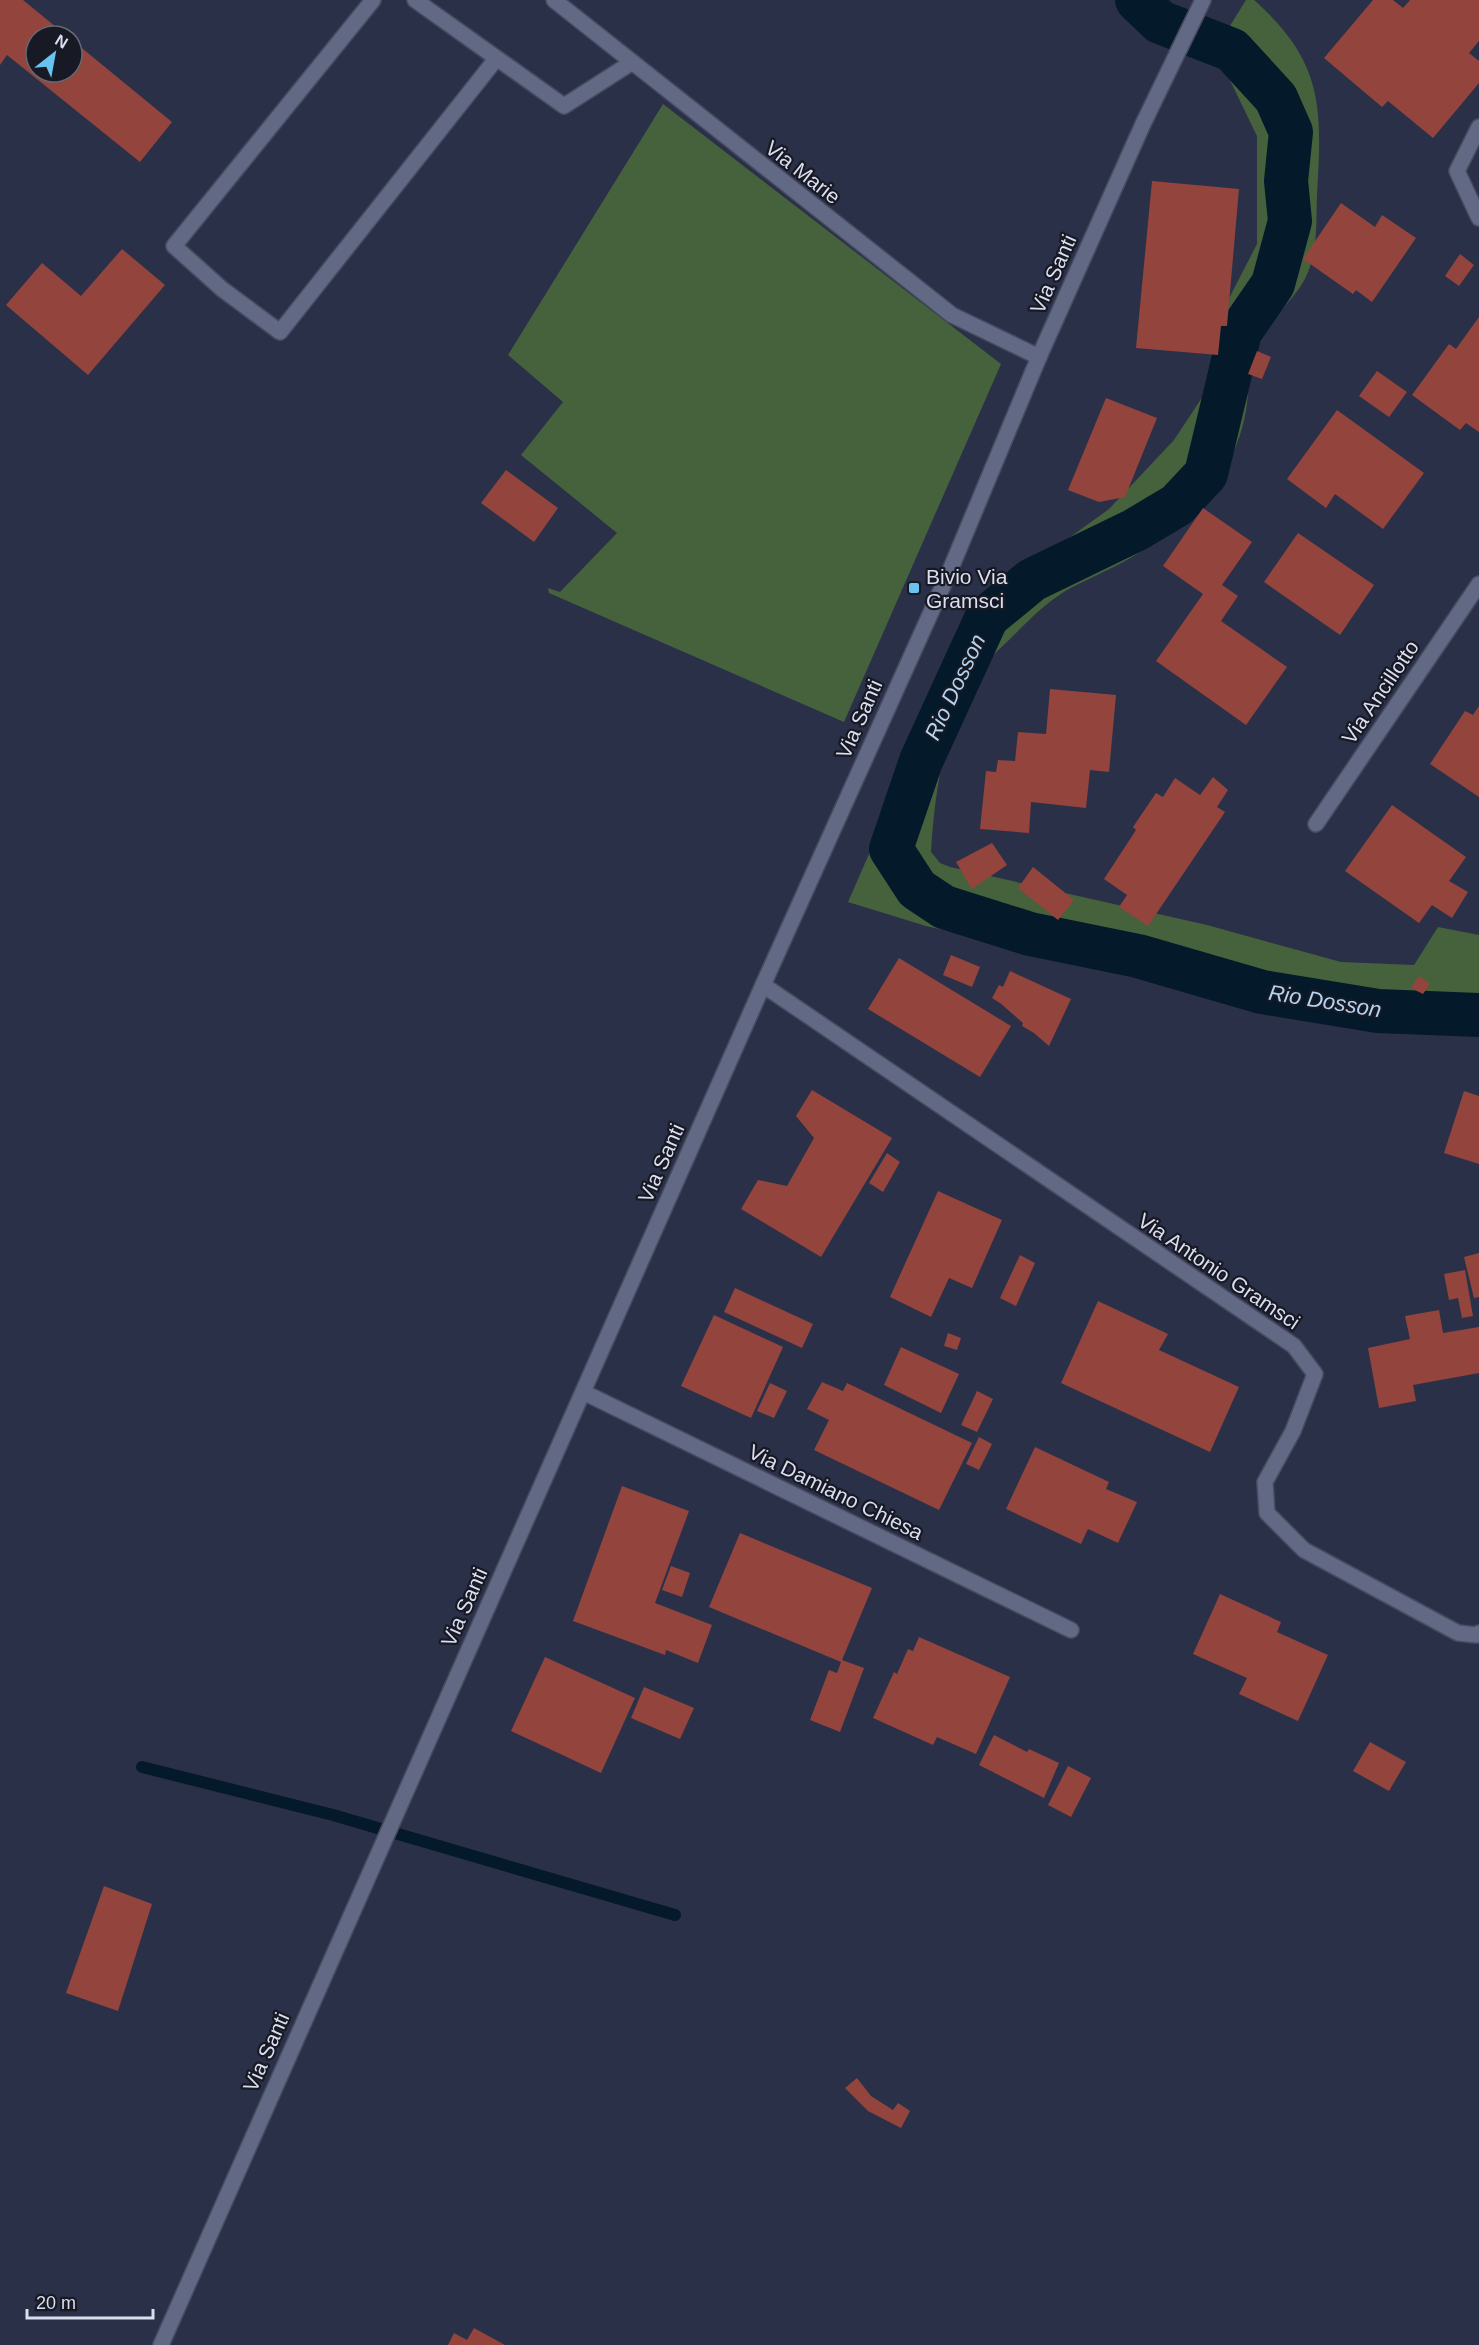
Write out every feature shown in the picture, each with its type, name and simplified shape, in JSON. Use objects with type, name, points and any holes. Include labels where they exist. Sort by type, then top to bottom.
[{"type":"street","points":[[373,0],[174,246],[222,289],[280,332],[496,59]]},
{"type":"street","points":[[415,0],[564,106],[631,63]]},
{"type":"street","name":"Via Marie","points":[[554,0],[952,315],[1039,357]]},
{"type":"street","name":"Via Santi","points":[[161,2345],[582,1392],[951,568],[1039,357],[1203,0]]},
{"type":"street","points":[[1479,127],[1457,171],[1479,218]]},
{"type":"street","name":"Via Ancillotto","points":[[1316,824],[1479,584]]},
{"type":"street","name":"Via Antonio Gramsci","points":[[763,985],[1294,1346],[1315,1374],[1293,1431],[1265,1482],[1267,1512],[1304,1550],[1458,1633],[1477,1635],[1479,1633]]},
{"type":"street","name":"Via Damiano Chiesa","points":[[582,1392],[1071,1630]]},
{"type":"green space","points":[[1246,0],[1254,0],[1294,44],[1306,66],[1314,88],[1318,111],[1319,164],[1315,244],[1308,272],[1296,293],[1263,330],[1249,355],[1247,405],[1241,431],[1225,468],[1209,490],[1177,524],[1150,546],[1067,590],[1046,605],[975,676],[961,701],[947,742],[938,788],[931,852],[940,863],[950,867],[1207,925],[1341,962],[1414,965],[1438,927],[1479,935],[1479,1031],[1331,1024],[1191,986],[926,926],[848,902],[979,603],[1109,509],[1174,440],[1209,387],[1224,308],[1257,244],[1257,136],[1226,72],[1214,60],[1223,37]]},
{"type":"green space","points":[[663,104],[1001,364],[844,722],[549,593],[548,588],[560,592],[617,533],[521,455],[563,402],[508,355]]},
{"type":"building","points":[[0,0],[23,0],[52,24],[24,24],[24,69],[7,55],[0,65]]},
{"type":"building","points":[[1373,0],[1393,0],[1403,8],[1410,0],[1479,0],[1479,41],[1469,53],[1479,61],[1479,83],[1433,138],[1388,101],[1382,107],[1324,58]]},
{"type":"building","points":[[84,50],[172,122],[140,162],[43,84],[84,84]]},
{"type":"building","points":[[1152,181],[1239,189],[1227,326],[1221,326],[1218,355],[1136,348]]},
{"type":"building","points":[[1341,203],[1375,227],[1382,215],[1416,238],[1372,302],[1356,290],[1353,294],[1303,259]]},
{"type":"building","points":[[122,249],[165,285],[88,375],[6,305],[42,263],[81,296]]},
{"type":"building","points":[[1460,254],[1474,265],[1459,286],[1445,276]]},
{"type":"building","points":[[1479,317],[1479,432],[1466,423],[1460,430],[1412,395],[1449,344],[1456,349]]},
{"type":"building","points":[[1257,351],[1271,357],[1262,379],[1248,374]]},
{"type":"building","points":[[1377,371],[1407,392],[1389,417],[1359,396]]},
{"type":"building","points":[[1106,398],[1157,418],[1125,497],[1099,502],[1068,490]]},
{"type":"building","points":[[1337,410],[1424,473],[1383,529],[1335,494],[1326,508],[1287,479]]},
{"type":"building","points":[[506,470],[558,508],[534,542],[481,503]]},
{"type":"building","points":[[1203,508],[1252,542],[1222,585],[1238,596],[1221,621],[1287,667],[1246,725],[1156,661],[1203,594],[1163,566]]},
{"type":"building","points":[[1298,533],[1374,585],[1340,635],[1264,582]]},
{"type":"building","points":[[1050,689],[1116,695],[1109,772],[1090,770],[1086,808],[1031,802],[1029,833],[980,829],[986,771],[996,772],[998,760],[1015,761],[1018,732],[1046,734]]},
{"type":"building","points":[[1479,706],[1479,797],[1430,764],[1465,711],[1473,715]]},
{"type":"building","points":[[1213,777],[1228,790],[1217,807],[1225,812],[1148,926],[1119,907],[1127,895],[1104,879],[1136,830],[1133,827],[1156,793],[1163,797],[1175,778],[1200,795]]},
{"type":"building","points":[[1392,805],[1466,857],[1449,881],[1468,892],[1452,918],[1432,905],[1419,923],[1345,871]]},
{"type":"building","points":[[992,843],[1007,865],[972,889],[956,862]]},
{"type":"building","points":[[1033,867],[1074,900],[1058,920],[1018,888]]},
{"type":"building","points":[[951,955],[980,967],[972,987],[943,975]]},
{"type":"building","points":[[899,958],[1011,1026],[980,1077],[868,1009]]},
{"type":"building","points":[[1010,971],[1071,999],[1049,1046],[1022,1026],[1023,1023],[992,998],[999,985],[1003,987]]},
{"type":"building","points":[[1419,976],[1430,984],[1423,994],[1411,988]]},
{"type":"building","points":[[812,1090],[892,1138],[821,1257],[741,1209],[758,1180],[787,1186],[814,1138],[796,1116]]},
{"type":"building","points":[[1464,1091],[1479,1096],[1479,1164],[1444,1153]]},
{"type":"building","points":[[887,1153],[900,1162],[883,1192],[869,1183]]},
{"type":"building","points":[[938,1191],[1002,1220],[972,1288],[949,1278],[931,1317],[890,1297]]},
{"type":"building","points":[[1479,1253],[1479,1297],[1474,1298],[1464,1257]]},
{"type":"building","points":[[1020,1255],[1035,1263],[1016,1306],[1000,1298]]},
{"type":"building","points":[[1465,1270],[1473,1316],[1462,1318],[1458,1298],[1449,1300],[1444,1274]]},
{"type":"building","points":[[735,1288],[813,1324],[802,1348],[724,1312]]},
{"type":"building","points":[[1098,1301],[1168,1334],[1159,1350],[1239,1387],[1210,1452],[1061,1383]]},
{"type":"building","points":[[1439,1310],[1443,1333],[1479,1327],[1479,1373],[1413,1385],[1416,1401],[1379,1408],[1368,1348],[1410,1339],[1405,1316]]},
{"type":"building","points":[[714,1315],[783,1347],[751,1418],[681,1386]]},
{"type":"building","points":[[948,1333],[961,1338],[957,1350],[944,1346]]},
{"type":"building","points":[[901,1347],[959,1374],[941,1413],[884,1385]]},
{"type":"building","points":[[822,1382],[843,1391],[847,1383],[972,1443],[939,1510],[814,1450],[829,1420],[807,1409]]},
{"type":"building","points":[[770,1383],[787,1391],[774,1418],[757,1411]]},
{"type":"building","points":[[977,1391],[993,1399],[977,1432],[961,1425]]},
{"type":"building","points":[[979,1437],[992,1444],[979,1470],[966,1464]]},
{"type":"building","points":[[1035,1447],[1109,1482],[1106,1489],[1137,1502],[1118,1543],[1088,1529],[1081,1544],[1006,1509]]},
{"type":"building","points":[[622,1486],[689,1511],[655,1603],[712,1625],[698,1663],[666,1650],[665,1655],[573,1621]]},
{"type":"building","points":[[740,1533],[872,1588],[842,1660],[864,1668],[840,1732],[810,1720],[829,1670],[837,1673],[841,1662],[709,1607]]},
{"type":"building","points":[[671,1566],[690,1573],[682,1597],[662,1590]]},
{"type":"building","points":[[1220,1594],[1281,1622],[1277,1632],[1328,1655],[1298,1721],[1239,1694],[1247,1678],[1193,1654]]},
{"type":"building","points":[[919,1637],[1010,1677],[976,1754],[937,1737],[933,1745],[873,1718],[894,1672],[897,1674],[908,1649],[913,1651]]},
{"type":"building","points":[[545,1657],[635,1698],[601,1773],[511,1731]]},
{"type":"building","points":[[644,1687],[694,1708],[680,1739],[631,1718]]},
{"type":"building","points":[[994,1735],[1027,1752],[1029,1749],[1059,1763],[1044,1798],[979,1765]]},
{"type":"building","points":[[1370,1742],[1406,1762],[1389,1791],[1353,1771]]},
{"type":"building","points":[[1068,1766],[1091,1778],[1071,1817],[1048,1805]]},
{"type":"building","points":[[104,1886],[152,1904],[118,2011],[66,1993]]},
{"type":"building","points":[[857,2078],[871,2096],[893,2110],[898,2103],[910,2111],[901,2128],[868,2111],[845,2088]]},
{"type":"building","points":[[474,2328],[505,2345],[448,2345],[454,2333],[467,2340]]},
{"type":"waterway","name":"Rio Dosson","points":[[1137,0],[1160,22],[1232,50],[1276,98],[1291,132],[1286,181],[1290,221],[1273,284],[1240,332],[1206,474],[1177,505],[1135,530],[1032,580],[987,617],[921,761],[891,849],[917,889],[944,907],[1030,934],[1138,956],[1262,992],[1378,1011],[1479,1015]]},
{"type":"waterway","points":[[142,1767],[333,1815],[675,1915]]},
{"type":"place","name":"Bivio Via Gramsci","points":[[914,588]]}]
